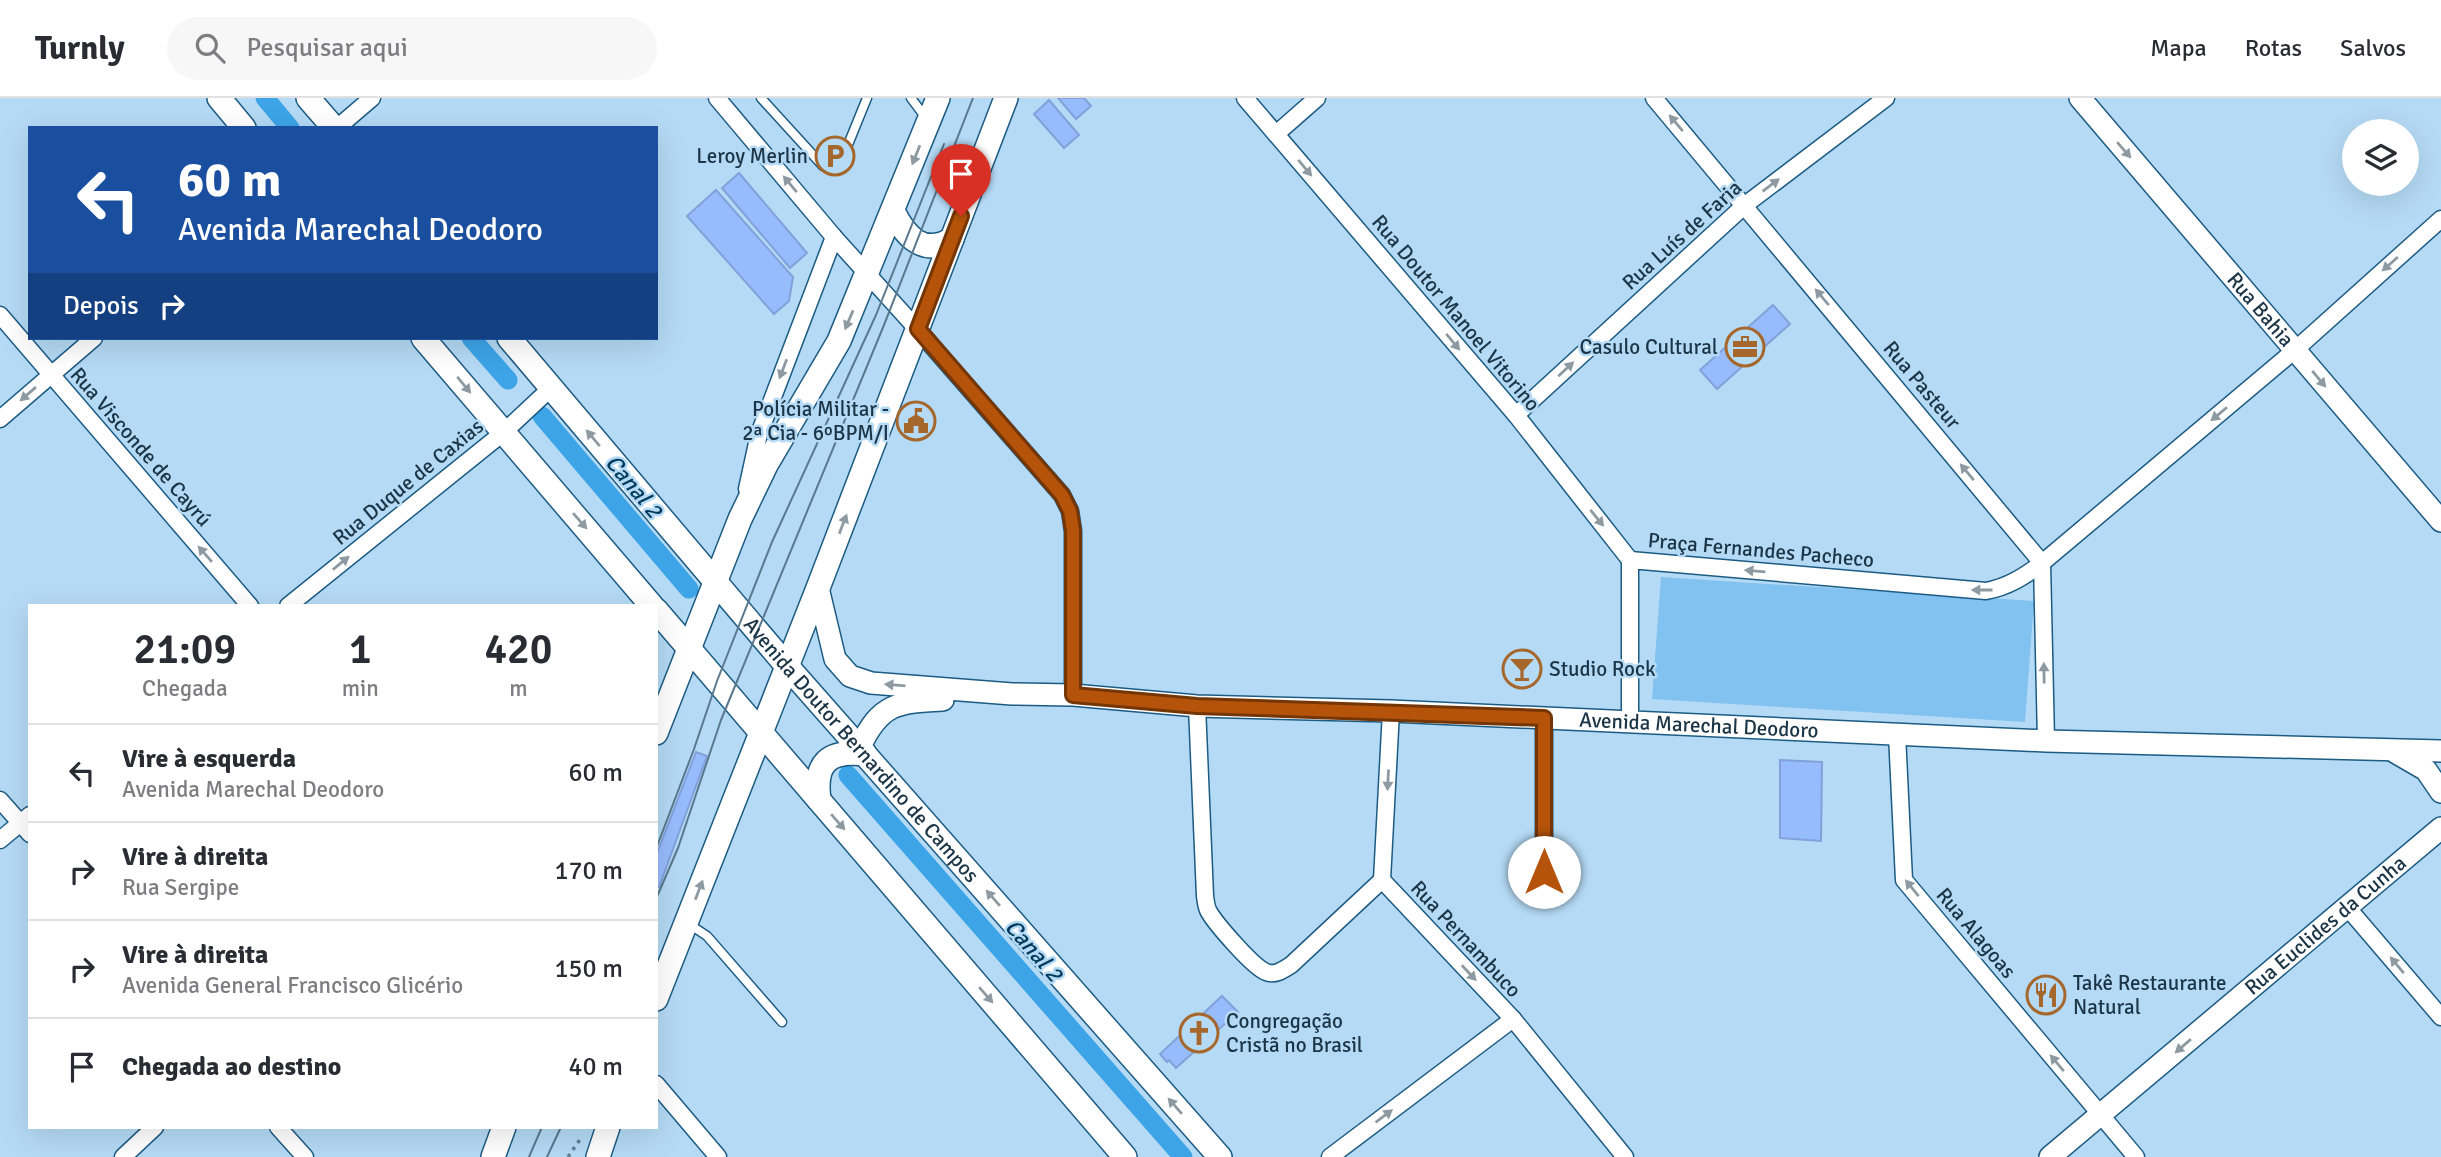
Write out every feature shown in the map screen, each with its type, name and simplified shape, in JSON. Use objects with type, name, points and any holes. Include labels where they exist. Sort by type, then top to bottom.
[{"type":"main road","points":[[219,98],[242,126]]},
{"type":"main road","points":[[308,98],[334,126]]},
{"type":"main road","points":[[658,728],[740,519],[766,466],[839,341],[938,98]]},
{"type":"main road","points":[[658,994],[818,588],[1006,98]]},
{"type":"main road","points":[[893,211],[902,230],[917,242],[933,246],[952,239]]},
{"type":"main road","points":[[426,340],[650,604]]},
{"type":"main road","name":"Avenida Doutor Bernardino de Campos","points":[[511,340],[786,665],[1220,1157]]},
{"type":"main road","points":[[658,613],[1125,1157]]},
{"type":"main road","points":[[819,800],[817,775],[822,766],[829,759],[846,752],[863,750]]},
{"type":"main road","points":[[493,1157],[503,1129]]},
{"type":"main road","points":[[598,1157],[607,1129]]},
{"type":"street","points":[[338,126],[372,98]]},
{"type":"street","points":[[717,98],[834,237],[918,329],[1067,503],[1073,531],[1073,695]]},
{"type":"street","name":"Rua Doutor Manoel Vitorino","points":[[1245,98],[1516,415],[1630,559]]},
{"type":"street","points":[[1276,134],[1317,98]]},
{"type":"street","name":"Rua Pasteur","points":[[1654,98],[2042,563]]},
{"type":"street","name":"Rua Luís de Faria","points":[[1516,415],[1745,205],[1886,98]]},
{"type":"street","name":"Rua Bahia","points":[[2080,98],[2441,521]]},
{"type":"street","name":"Praça Fernandes Pacheco","points":[[1630,722],[1630,559],[1986,592],[2000,589],[2042,563],[2295,350],[2441,219]]},
{"type":"street","points":[[740,519],[759,434],[834,237]]},
{"type":"street","name":"Rua Visconde de Cayrú","points":[[0,315],[248,604]]},
{"type":"street","points":[[0,419],[92,340]]},
{"type":"street","name":"Rua Duque de Caxias","points":[[290,604],[504,432],[551,388]]},
{"type":"street","points":[[2042,563],[2046,741]]},
{"type":"street","name":"Avenida Marechal Deodoro","points":[[818,588],[835,659],[843,670],[856,679],[871,682],[1197,706],[1391,711],[2046,741],[2441,751]]},
{"type":"street","points":[[863,750],[875,720],[891,707],[901,703],[1012,694]]},
{"type":"street","points":[[1197,706],[1207,909],[1215,922],[1255,964],[1267,972],[1277,973],[1291,965],[1382,880]]},
{"type":"street","name":"Rua Pernambuco","points":[[1391,711],[1382,880],[1513,1019],[1625,1157]]},
{"type":"street","points":[[1544,718],[1544,872]]},
{"type":"street","name":"Rua Alagoas","points":[[1897,734],[1904,880],[2136,1157]]},
{"type":"street","name":"Avenida Marechal Deodoro","points":[[2393,751],[2426,771],[2441,792]]},
{"type":"street","points":[[0,800],[27,824],[0,840]]},
{"type":"street","name":"Rua Euclides da Cunha","points":[[2050,1157],[2440,828]]},
{"type":"street","points":[[2347,907],[2441,1017]]},
{"type":"street","points":[[1330,1157],[1513,1019]]},
{"type":"street","points":[[658,1086],[718,1157]]},
{"type":"street","points":[[122,1157],[153,1129]]},
{"type":"street","points":[[280,1129],[304,1157]]},
{"type":"lane","points":[[761,98],[822,166],[834,167],[843,157],[867,98]]},
{"type":"lane","points":[[911,98],[929,122]]},
{"type":"lane","points":[[686,923],[707,936],[782,1022]]},
{"type":"path","points":[[568,1157],[584,1133]]},
{"type":"shaded area","points":[[1661,577],[2034,601],[2025,722],[1652,699]]},
{"type":"building","points":[[1058,98],[1084,98],[1091,106],[1076,119]]},
{"type":"building","points":[[1049,100],[1079,135],[1064,148],[1034,114]]},
{"type":"building","points":[[739,173],[807,253],[790,268],[722,188]]},
{"type":"building","points":[[716,190],[793,277],[789,301],[774,314],[687,216]]},
{"type":"building","name":"Casulo Cultural","points":[[1773,305],[1790,324],[1717,389],[1700,370]]},
{"type":"building","points":[[696,752],[707,756],[659,887],[658,851]]},
{"type":"building","points":[[1780,760],[1822,762],[1821,841],[1780,838]]},
{"type":"building","name":"Congregação Cristã no Brasil","points":[[1222,996],[1238,1012],[1176,1068],[1169,1060],[1167,1062],[1160,1054]]},
{"type":"waterway","name":"Canal 2","points":[[265,98],[288,126]]},
{"type":"waterway","name":"Canal 2","points":[[473,340],[508,380]]},
{"type":"waterway","name":"Canal 2","points":[[542,416],[689,589]]},
{"type":"waterway","name":"Canal 2","points":[[848,775],[1183,1157]]},
{"type":"tram line","points":[[658,894],[678,848],[721,720],[884,325],[973,98]]},
{"type":"tram line","points":[[658,844],[717,681],[772,542],[876,315],[944,144]]},
{"type":"tram line","points":[[529,1157],[541,1129]]},
{"type":"tram line","points":[[547,1157],[560,1129]]},
{"type":"place","name":"Leroy Merlin","points":[[835,156]]},
{"type":"place","name":"Casulo Cultural","points":[[1745,347]]},
{"type":"place","name":"Polícia Militar - 2ª Cia - 6ºBPM/I","points":[[916,421]]},
{"type":"place","name":"Studio Rock","points":[[1522,669]]},
{"type":"place","name":"Takê Restaurante Natural","points":[[2046,995]]},
{"type":"place","name":"Congregação Cristã no Brasil","points":[[1199,1033]]},
{"type":"route","points":[[961,216],[918,329],[1067,503],[1073,531],[1073,695],[1197,706],[1544,718],[1544,872]]}]
